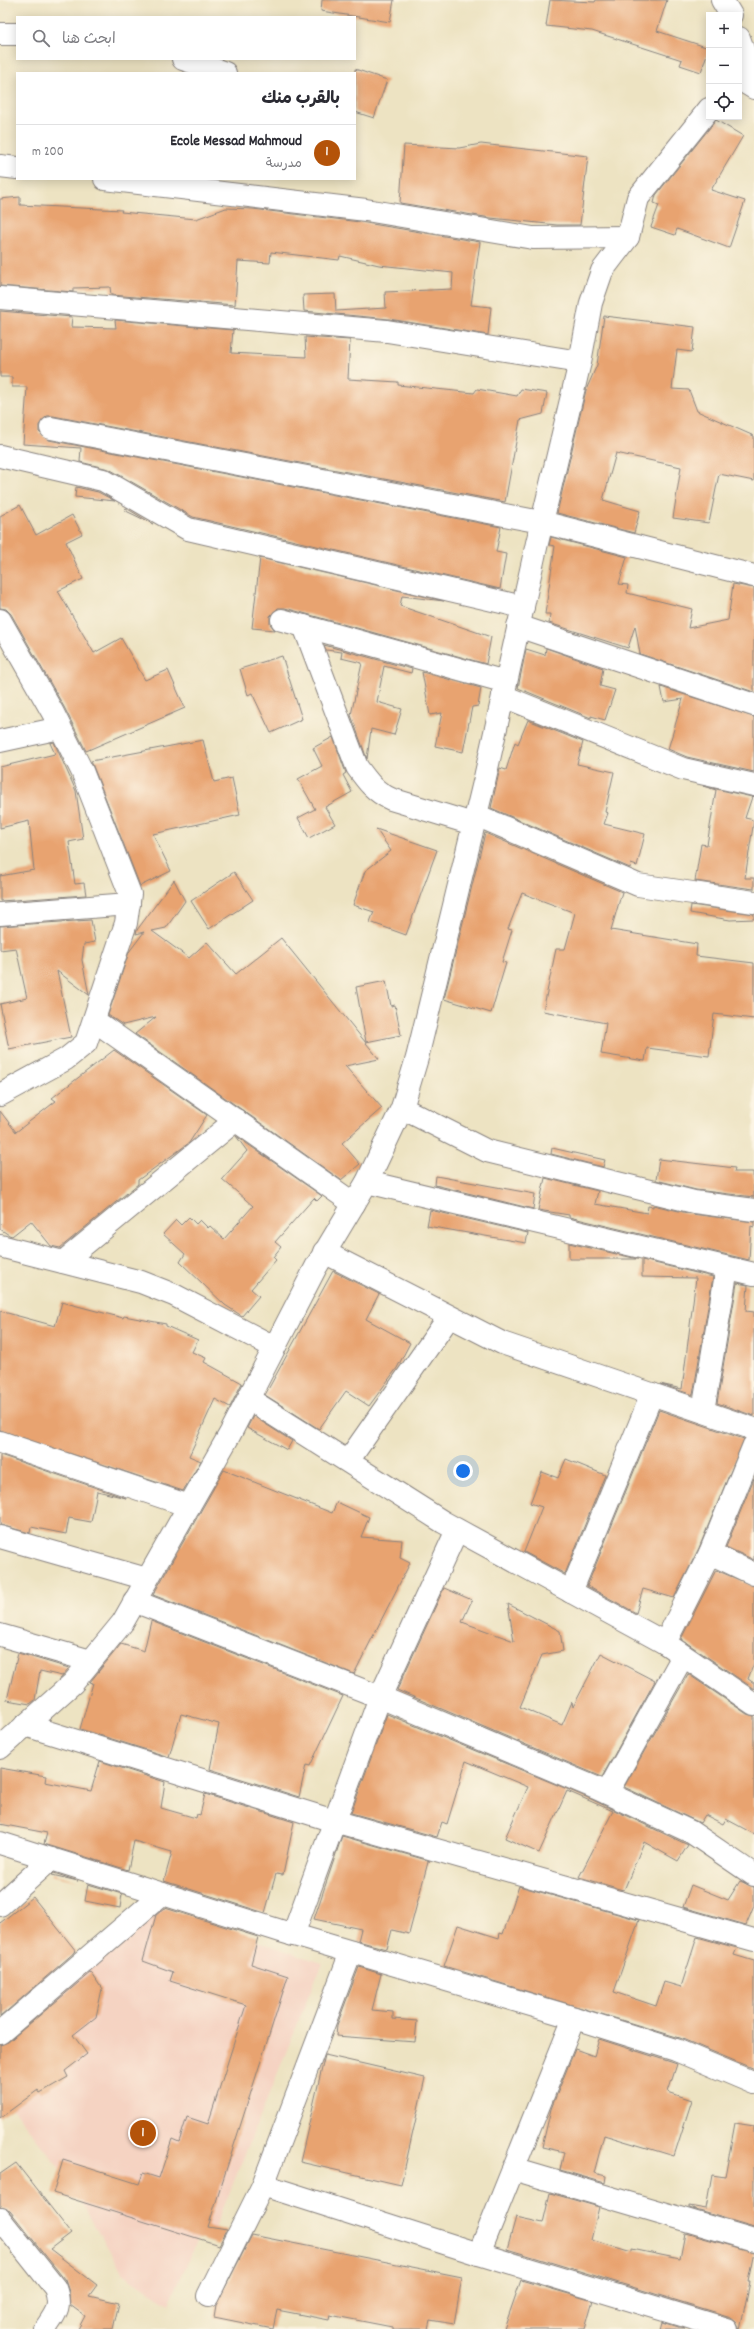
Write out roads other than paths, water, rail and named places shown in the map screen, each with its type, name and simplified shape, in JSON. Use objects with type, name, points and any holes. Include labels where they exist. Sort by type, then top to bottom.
[{"type":"street","points":[[722,0],[729,12]]},
{"type":"street","points":[[0,34],[16,34]]},
{"type":"street","points":[[742,46],[754,80]]},
{"type":"street","points":[[186,60],[222,72]]},
{"type":"street","points":[[742,81],[754,88]]},
{"type":"street","points":[[2,1743],[73,1683],[123,1622],[249,1399],[274,1347],[324,1252],[368,1182],[402,1108],[418,1058],[475,820],[541,522],[580,362],[591,303],[602,271],[628,237],[638,198],[706,113]]},
{"type":"street","points":[[0,166],[16,168]]},
{"type":"street","points":[[113,180],[366,210],[532,238],[628,237]]},
{"type":"street","points":[[0,298],[387,331],[580,362]]},
{"type":"street","points":[[51,428],[541,522],[754,576]]},
{"type":"street","points":[[0,456],[102,480],[188,528],[520,616],[754,705]]},
{"type":"street","points":[[282,620],[504,689],[683,769],[754,785]]},
{"type":"street","points":[[304,626],[357,767],[371,786],[381,795],[391,799],[475,820],[638,886],[754,902]]},
{"type":"street","points":[[0,1095],[80,1050],[86,1043],[95,1021],[126,923],[130,904],[130,894],[108,842],[95,802],[60,728],[2,629]]},
{"type":"street","points":[[0,741],[60,728]]},
{"type":"street","points":[[0,914],[130,904]]},
{"type":"street","points":[[95,1021],[354,1204]]},
{"type":"street","points":[[402,1108],[487,1151],[694,1202],[754,1210]]},
{"type":"street","points":[[63,1262],[236,1120]]},
{"type":"street","points":[[368,1182],[754,1274]]},
{"type":"street","points":[[2,1252],[63,1262],[142,1282],[174,1295],[274,1347]]},
{"type":"street","points":[[324,1252],[502,1343],[754,1429]]},
{"type":"street","points":[[703,1411],[727,1268]]},
{"type":"street","points":[[348,1462],[450,1317]]},
{"type":"street","points":[[571,1592],[652,1394]]},
{"type":"street","points":[[249,1399],[457,1530],[665,1643],[754,1704]]},
{"type":"street","points":[[0,1442],[189,1506]]},
{"type":"street","points":[[665,1643],[710,1553],[754,1445]]},
{"type":"street","points":[[293,1935],[380,1697],[457,1530]]},
{"type":"street","points":[[0,1537],[147,1579]]},
{"type":"street","points":[[710,1553],[754,1574]]},
{"type":"street","points":[[134,1601],[380,1697],[607,1793],[691,1832],[754,1875]]},
{"type":"street","points":[[0,1635],[91,1661]]},
{"type":"street","points":[[607,1793],[683,1656]]},
{"type":"street","points":[[25,1725],[334,1821],[754,1940]]},
{"type":"street","points":[[0,1843],[293,1935],[574,2018],[676,2050],[754,2083]]},
{"type":"street","points":[[0,1905],[51,1859]]},
{"type":"street","points":[[0,2033],[162,1894]]},
{"type":"street","points":[[208,2296],[263,2185],[351,1952]]},
{"type":"street","points":[[479,2254],[574,2018]]},
{"type":"street","points":[[513,2168],[754,2240]]},
{"type":"street","points":[[263,2185],[479,2254],[727,2329]]},
{"type":"street","points":[[0,2219],[56,2288],[60,2300],[57,2312],[45,2329]]},
{"type":"place","name":"Ecole Messad Mahmoud","points":[[143,2133]]}]
